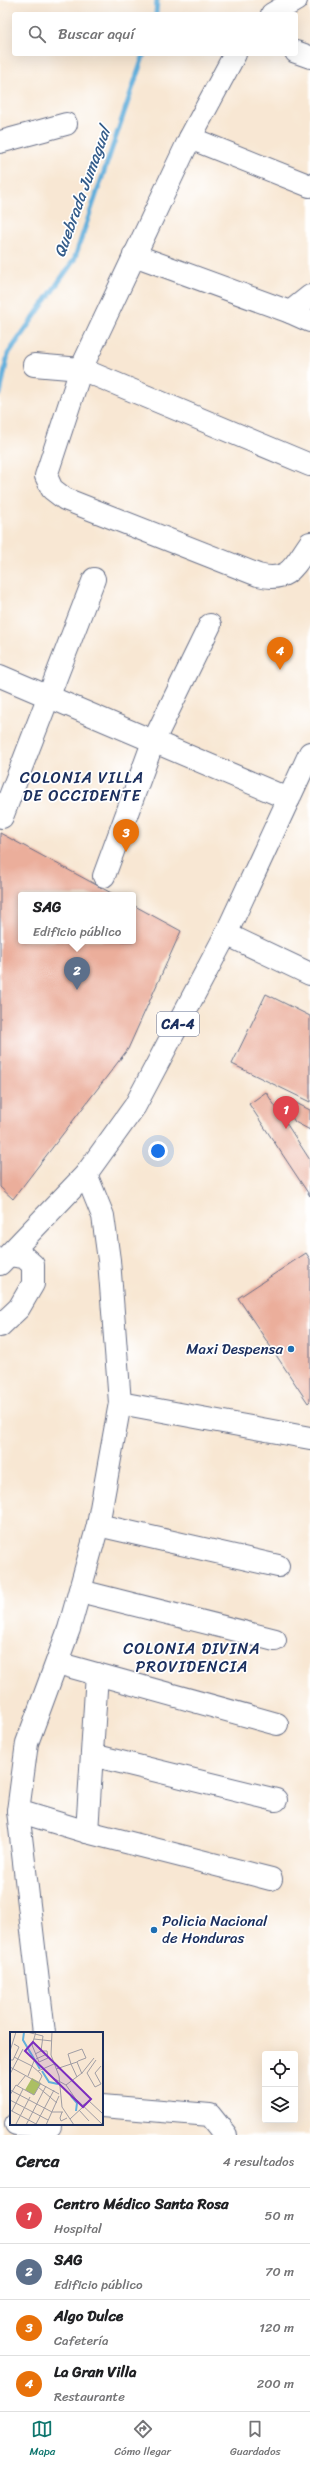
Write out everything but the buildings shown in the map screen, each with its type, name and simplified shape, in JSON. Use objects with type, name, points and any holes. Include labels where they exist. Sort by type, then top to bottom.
[{"type":"street","points":[[275,12],[296,0]]},
{"type":"street","points":[[298,53],[310,57]]},
{"type":"street","points":[[234,56],[190,138],[81,369],[46,476],[52,489],[65,499],[273,579],[289,573],[310,544]]},
{"type":"street","points":[[0,142],[66,124]]},
{"type":"street","points":[[190,138],[310,186]]},
{"type":"street","points":[[134,255],[290,312],[310,321]]},
{"type":"street","points":[[290,312],[310,296]]},
{"type":"street","points":[[34,365],[81,369],[310,465]]},
{"type":"street","points":[[2,817],[47,696],[94,579]]},
{"type":"street","points":[[104,876],[153,742],[210,625]]},
{"type":"street","points":[[0,676],[289,800]]},
{"type":"street","name":"CA-4","points":[[5,1260],[86,1174],[135,1106],[226,934],[310,753]]},
{"type":"street","points":[[226,934],[310,974]]},
{"type":"street","points":[[44,2032],[18,1811],[27,1743],[57,1663],[80,1591],[98,1525],[120,1403],[109,1260],[103,1216],[86,1174]]},
{"type":"street","points":[[0,1326],[19,1308],[33,1284],[33,1266],[24,1257],[5,1260]]},
{"type":"street","points":[[120,1403],[310,1438]]},
{"type":"street","points":[[98,1525],[278,1566]]},
{"type":"street","points":[[80,1591],[275,1640]]},
{"type":"street","points":[[57,1663],[277,1724]]},
{"type":"street","points":[[87,1832],[97,1674]]},
{"type":"street","points":[[92,1755],[276,1800]]},
{"type":"street","points":[[18,1811],[87,1832],[271,1879]]},
{"type":"street","points":[[103,2106],[210,2115],[226,2135]]},
{"type":"street","points":[[0,2123],[10,2124]]},
{"type":"street","points":[[24,2125],[50,2128]]},
{"type":"waterway","name":"Quebrada Jumagual","points":[[156,12],[157,0]]},
{"type":"waterway","name":"Quebrada Jumagual","points":[[0,394],[8,354],[74,260],[143,56]]},
{"type":"place","name":"La Gran Villa","points":[[280,670]]},
{"type":"place","name":"Algo Dulce","points":[[126,852]]},
{"type":"place","name":"SAG","points":[[77,990]]},
{"type":"place","name":"Centro Médico Santa Rosa","points":[[286,1129]]},
{"type":"place","name":"Maxi Despensa","points":[[291,1349]]},
{"type":"place","name":"Policia Nacional de Honduras","points":[[154,1930]]},
{"type":"district","name":"COLONIA VILLA DE OCCIDENTE","points":[[82,786]]},
{"type":"district","name":"COLONIA DIVINA PROVIDENCIA","points":[[192,1657]]}]
